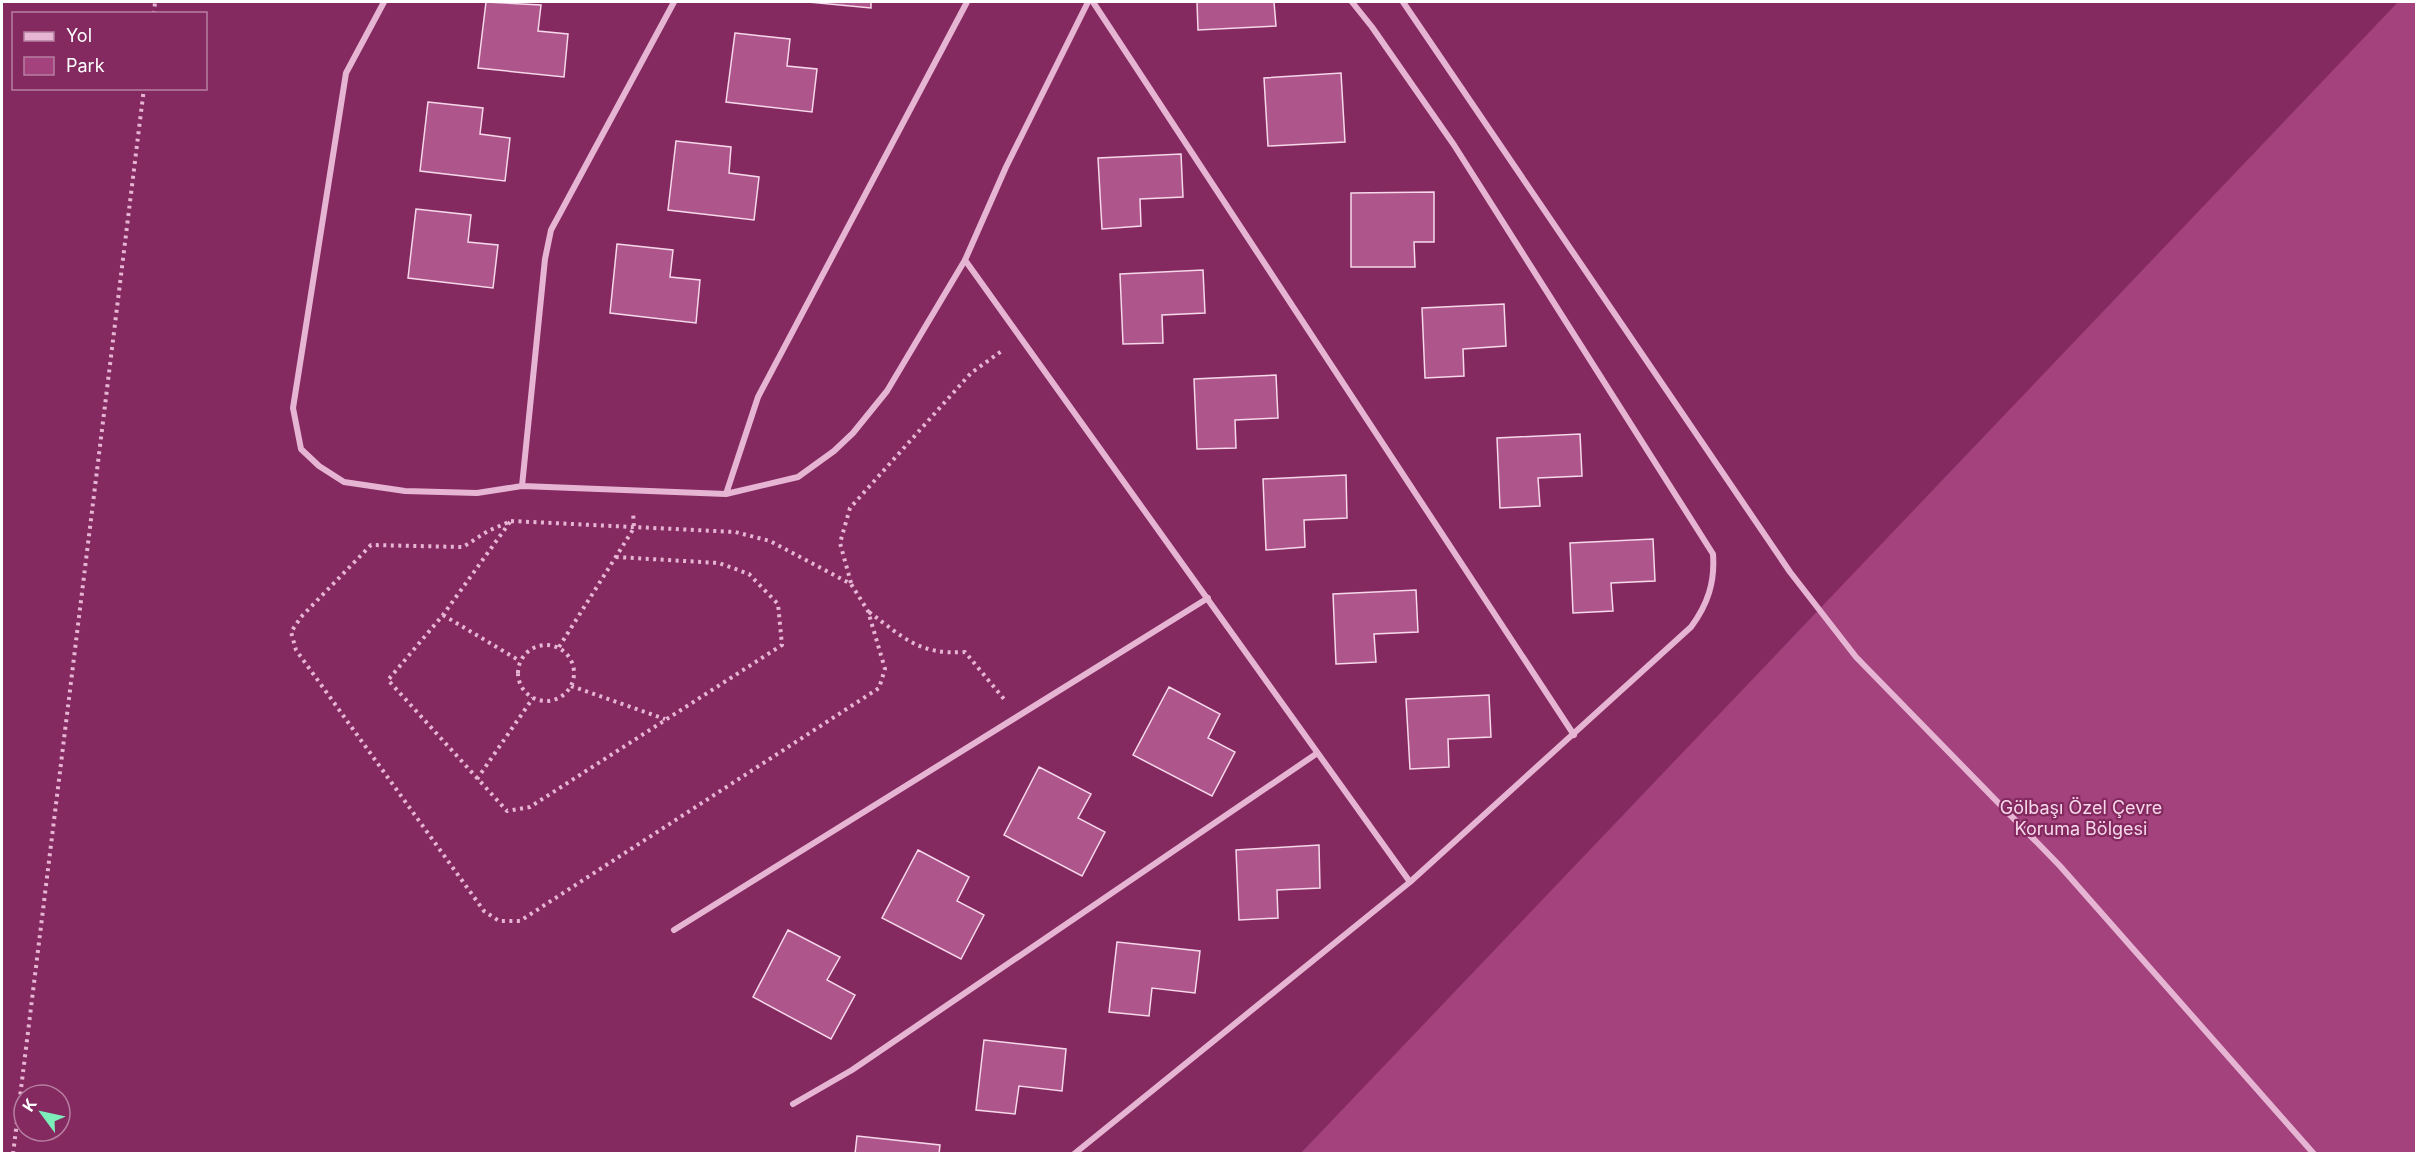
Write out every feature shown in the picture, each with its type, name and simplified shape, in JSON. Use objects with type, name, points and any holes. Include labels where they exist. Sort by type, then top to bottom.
[{"type":"street","points":[[384,2],[346,73],[292,408],[301,448],[319,466],[344,482],[405,491],[477,493],[522,486],[726,494],[798,477],[854,433],[887,391],[965,260],[1006,167],[1088,2]]},
{"type":"street","points":[[522,486],[545,260],[551,230],[674,2]]},
{"type":"street","points":[[726,494],[758,396],[967,2]]},
{"type":"street","points":[[1093,2],[1574,735]]},
{"type":"street","points":[[1074,1154],[1410,882],[1691,627],[1708,598],[1714,568],[1713,554],[1454,145],[1352,2]]},
{"type":"street","points":[[1403,2],[1790,573],[1849,648],[2060,866],[2314,1154]]},
{"type":"street","points":[[965,260],[1208,598],[1316,754],[1410,882]]},
{"type":"street","points":[[674,930],[1208,598]]},
{"type":"street","points":[[793,1104],[852,1070],[1316,754]]},
{"type":"path","points":[[13,1154],[144,90]]},
{"type":"path","points":[[851,584],[770,541],[735,532],[511,521],[488,531],[463,547],[371,545],[301,617],[291,632],[296,650],[484,911],[498,921],[520,921],[879,688],[885,669],[868,611],[851,584],[840,543],[850,508],[971,373],[1021,338]]},
{"type":"path","points":[[559,647],[634,528],[632,490]]},
{"type":"path","points":[[511,521],[443,615],[388,680],[507,811],[530,807],[782,645],[778,604],[749,574],[719,563],[616,557]]},
{"type":"path","points":[[868,611],[912,644],[942,654],[965,652],[1018,716]]},
{"type":"path","points":[[443,615],[520,661]]},
{"type":"path","points":[[544,644],[559,647],[571,658],[574,672],[571,686],[561,697],[548,701],[533,698],[523,689],[518,675],[520,661],[530,649],[544,644]]},
{"type":"path","points":[[571,686],[665,719]]},
{"type":"path","points":[[477,779],[533,698]]},
{"type":"green space","name":"Gölbaşı Özel Çevre Koruma Bölgesi","points":[[2398,2],[2416,2],[2416,1153],[1300,1154]]},
{"type":"building","points":[[486,2],[541,5],[538,31],[568,34],[564,77],[478,68]]},
{"type":"building","points":[[808,2],[871,2],[871,8]]},
{"type":"building","points":[[1197,2],[1274,2],[1276,26],[1198,30]]},
{"type":"building","points":[[735,33],[790,39],[787,66],[817,69],[812,112],[726,102]]},
{"type":"building","points":[[1341,73],[1345,142],[1268,146],[1264,78]]},
{"type":"building","points":[[428,102],[483,108],[480,134],[510,138],[505,181],[420,171]]},
{"type":"building","points":[[676,141],[731,147],[729,173],[759,177],[754,220],[668,210]]},
{"type":"building","points":[[1181,154],[1183,197],[1140,199],[1141,226],[1102,229],[1098,158]]},
{"type":"building","points":[[1434,192],[1434,242],[1414,242],[1415,267],[1351,267],[1351,193]]},
{"type":"building","points":[[416,209],[471,215],[468,242],[498,245],[493,288],[408,278]]},
{"type":"building","points":[[617,244],[673,250],[670,277],[700,280],[696,323],[610,313]]},
{"type":"building","points":[[1203,270],[1205,313],[1162,315],[1163,343],[1123,344],[1120,274]]},
{"type":"building","points":[[1504,304],[1506,346],[1463,349],[1464,376],[1425,378],[1422,308]]},
{"type":"building","points":[[1276,375],[1278,418],[1235,420],[1236,448],[1197,449],[1194,379]]},
{"type":"building","points":[[1580,434],[1582,476],[1538,478],[1540,506],[1500,508],[1497,438]]},
{"type":"building","points":[[1346,475],[1347,518],[1304,520],[1305,547],[1266,550],[1263,479]]},
{"type":"building","points":[[1653,539],[1655,581],[1611,583],[1613,611],[1573,613],[1570,543]]},
{"type":"building","points":[[1416,590],[1418,632],[1374,634],[1376,662],[1336,664],[1333,594]]},
{"type":"building","points":[[1169,687],[1220,714],[1208,738],[1235,752],[1212,796],[1133,755]]},
{"type":"building","points":[[1489,695],[1491,737],[1448,739],[1449,767],[1410,769],[1406,699]]},
{"type":"building","points":[[1039,767],[1091,794],[1078,818],[1105,832],[1082,876],[1004,835]]},
{"type":"building","points":[[1319,845],[1320,888],[1277,890],[1278,918],[1239,920],[1236,850]]},
{"type":"building","points":[[918,850],[969,877],[957,901],[984,915],[961,959],[882,918]]},
{"type":"building","points":[[788,930],[840,957],[827,980],[855,995],[831,1039],[753,997]]},
{"type":"building","points":[[1117,942],[1200,951],[1195,993],[1152,988],[1149,1016],[1109,1012]]},
{"type":"building","points":[[984,1040],[1066,1049],[1062,1091],[1019,1086],[1015,1114],[976,1110]]},
{"type":"building","points":[[857,1136],[940,1145],[939,1154],[855,1154]]}]
